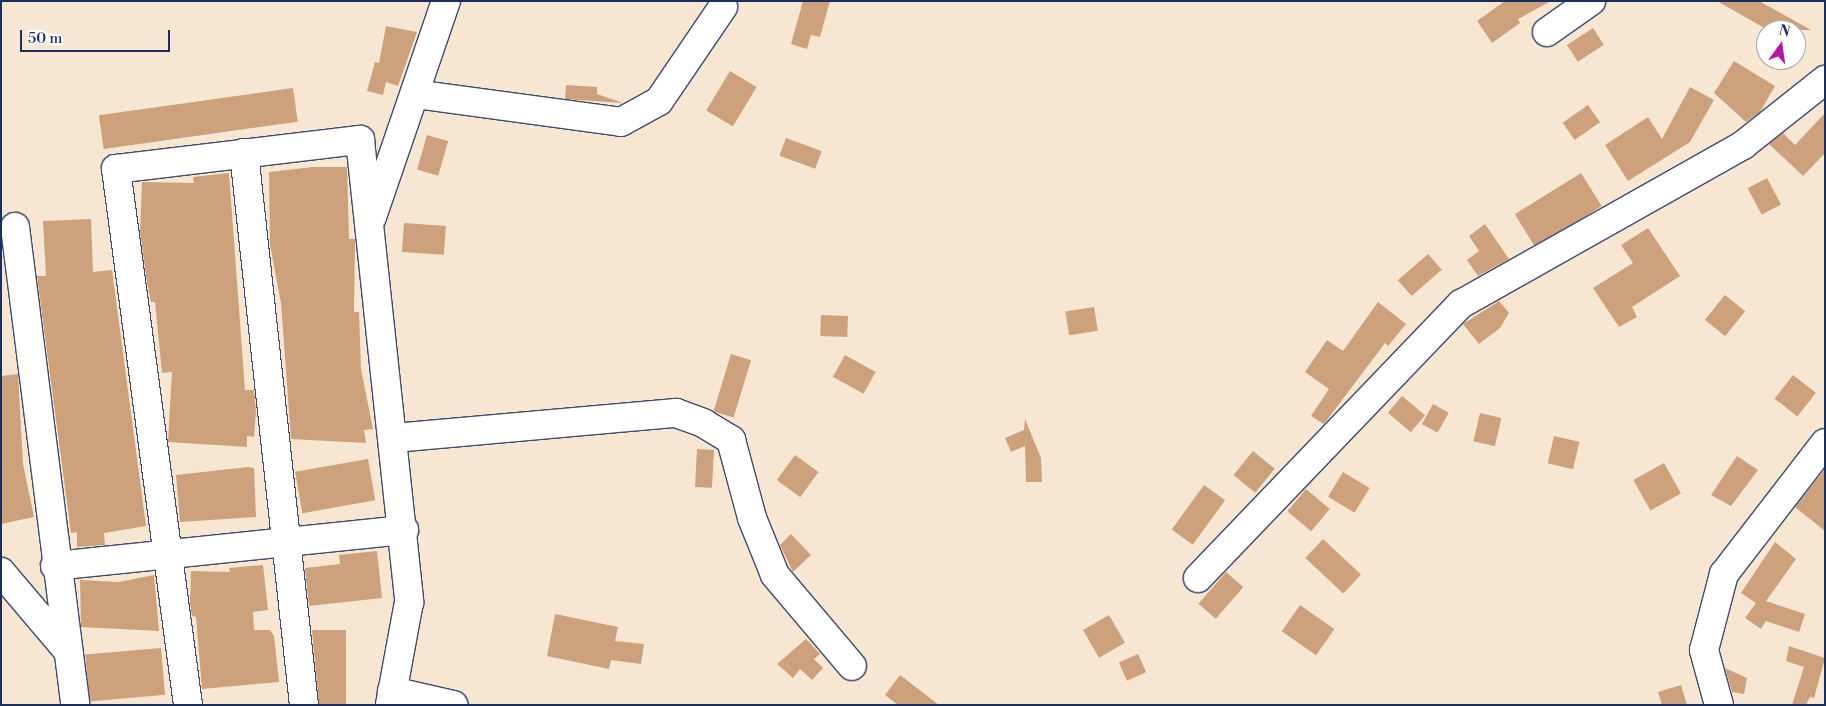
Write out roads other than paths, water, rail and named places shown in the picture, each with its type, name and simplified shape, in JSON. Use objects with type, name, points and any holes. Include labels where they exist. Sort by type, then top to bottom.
[{"type":"street","points":[[371,222],[446,1]]},
{"type":"street","points":[[1547,32],[1591,1]]},
{"type":"street","points":[[415,94],[621,122],[659,101],[723,7]]},
{"type":"street","points":[[1198,578],[1462,304],[1743,145],[1825,80]]},
{"type":"street","points":[[188,705],[116,169],[360,140],[371,222],[404,530],[409,602],[391,698],[454,705]]},
{"type":"street","points":[[244,153],[288,542],[304,705]]},
{"type":"street","points":[[15,227],[55,566],[75,705]]},
{"type":"street","points":[[394,438],[676,413],[703,423],[731,440],[752,518],[775,576],[852,666]]},
{"type":"street","points":[[1719,705],[1704,650],[1724,574],[1825,443]]},
{"type":"street","points":[[55,566],[168,552],[404,530]]},
{"type":"street","points":[[1,572],[68,651]]}]
